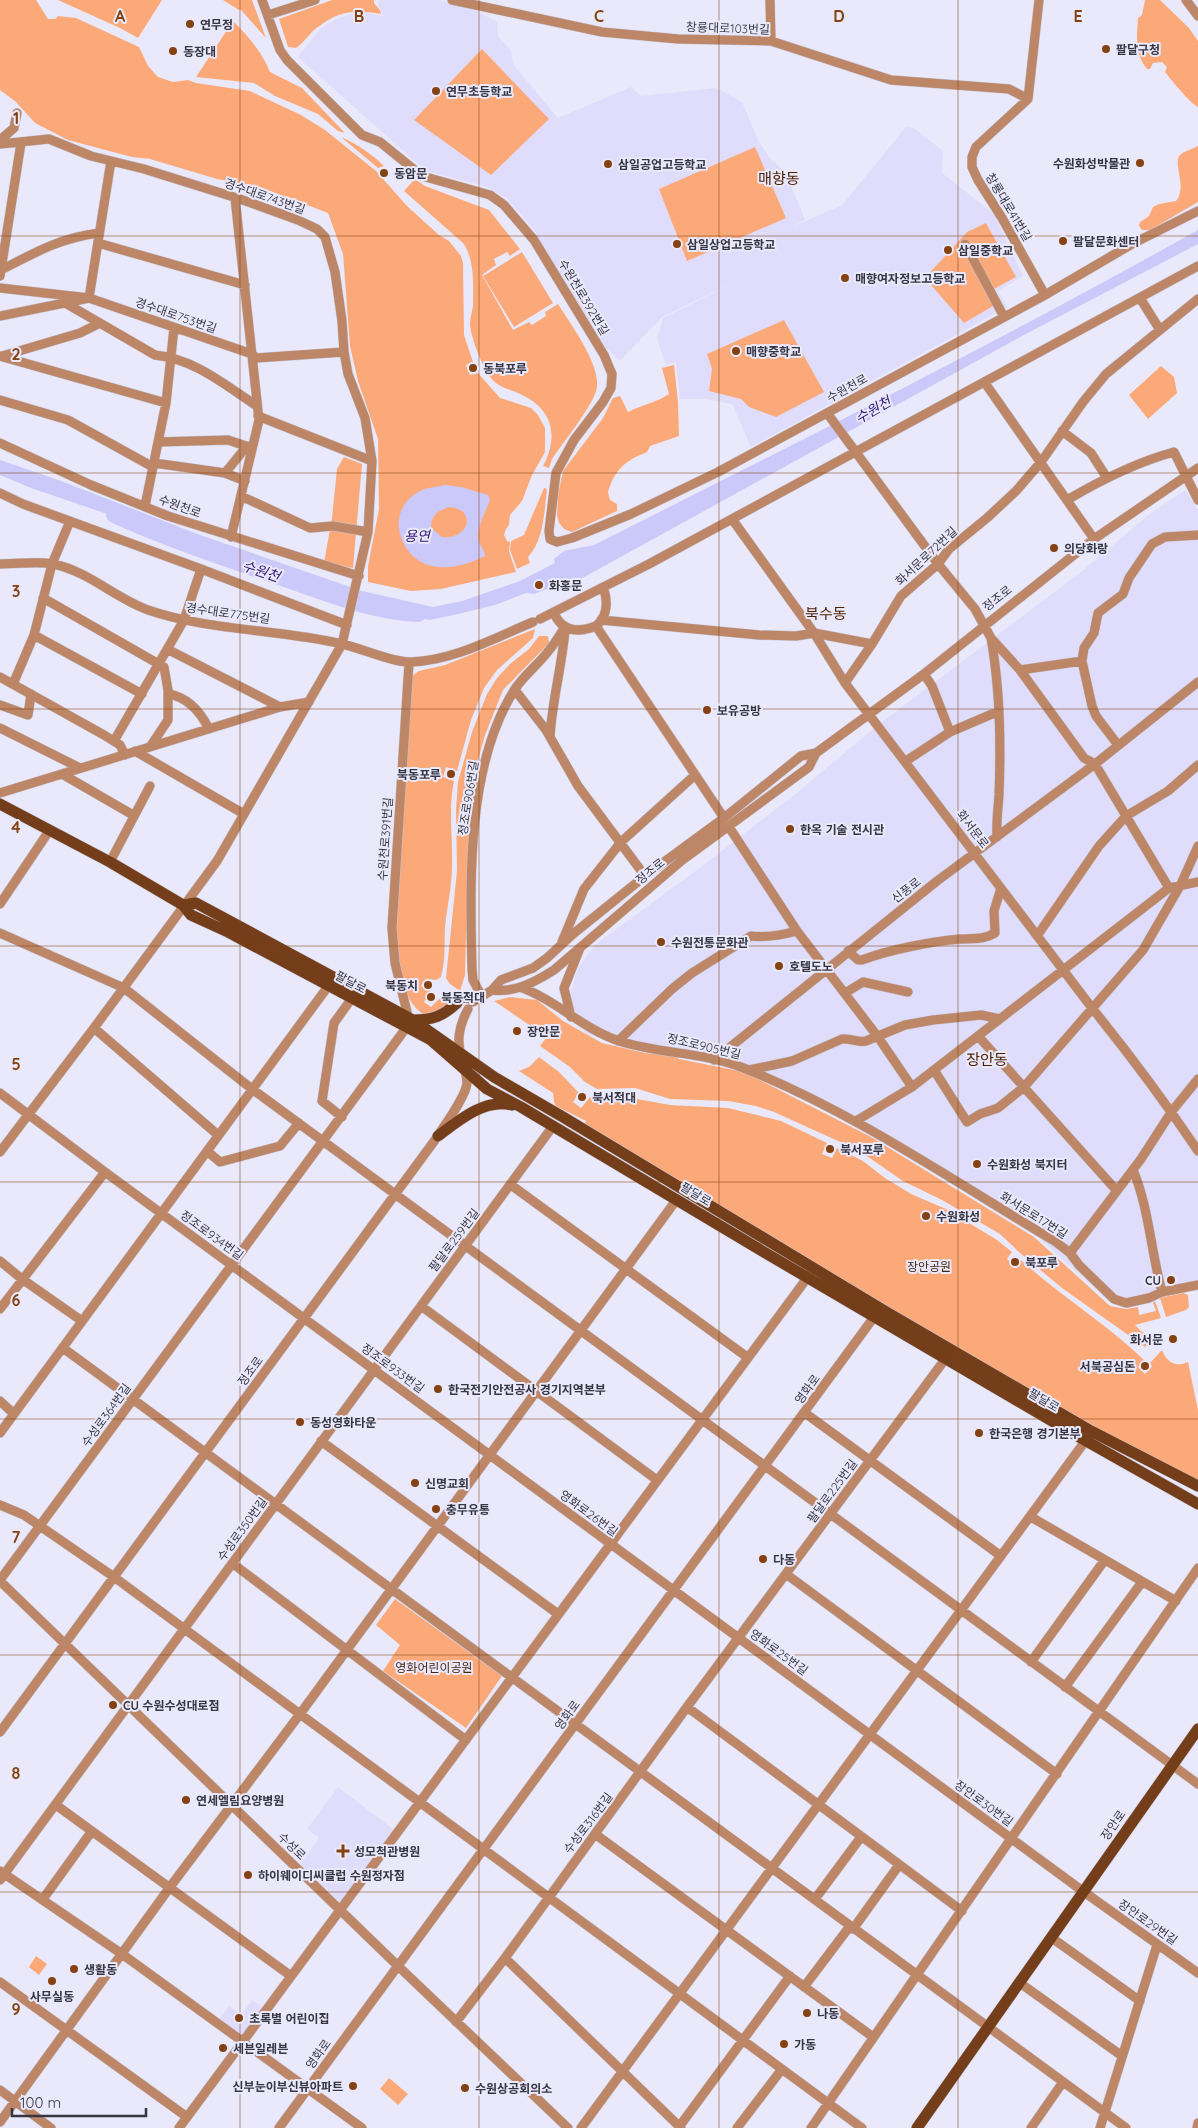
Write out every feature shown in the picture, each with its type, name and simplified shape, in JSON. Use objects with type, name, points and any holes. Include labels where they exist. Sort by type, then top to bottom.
[{"type":"main road","name":"팔달로","points":[[0,804],[110,862],[183,905],[191,915],[226,931],[352,998],[408,1021],[487,1088],[874,1317],[1198,1504]]},
{"type":"main road","name":"팔달로","points":[[183,905],[196,903],[408,1021],[460,1053],[494,1077],[563,1116],[888,1313],[1091,1431],[1198,1486]]},
{"type":"main road","points":[[408,1021],[432,1019],[470,1001]]},
{"type":"main road","points":[[438,1136],[464,1116],[481,1108],[502,1102],[522,1107]]},
{"type":"main road","name":"장안로","points":[[917,2128],[1198,1729]]},
{"type":"street","points":[[262,0],[268,16],[315,0]]},
{"type":"street","name":"창룡대로103번길","points":[[452,0],[602,32],[678,39],[771,41],[891,80],[1009,89],[1028,100]]},
{"type":"street","points":[[770,0],[771,41]]},
{"type":"street","points":[[1028,100],[1039,0]]},
{"type":"street","points":[[1186,0],[1198,16]]},
{"type":"street","name":"수원천로392번길","points":[[268,16],[280,50],[287,60],[362,135],[380,142],[422,176],[490,195],[513,213],[534,240],[610,366],[612,381],[608,394],[574,440],[556,473],[554,485]]},
{"type":"street","name":"창룡대로41번길","points":[[1028,100],[976,148],[972,157],[972,167],[1045,295]]},
{"type":"street","points":[[0,140],[14,128],[17,113]]},
{"type":"street","name":"경수대로743번길","points":[[0,144],[49,139],[91,156],[235,198],[298,220],[317,229],[325,237],[335,272],[348,374],[365,418],[372,462],[368,532],[342,644],[217,861],[0,1152]]},
{"type":"street","points":[[0,273],[21,143]]},
{"type":"street","points":[[0,316],[67,304],[89,298],[111,161]]},
{"type":"street","points":[[231,537],[245,480],[258,411],[235,198]]},
{"type":"street","name":"수원천로","points":[[554,485],[549,535],[552,541],[557,542],[631,514],[718,472],[828,415],[1045,295],[1132,244],[1198,211]]},
{"type":"street","points":[[0,273],[54,243],[75,236],[99,238],[244,285]]},
{"type":"street","points":[[965,244],[1004,317]]},
{"type":"street","points":[[409,663],[461,652],[554,613],[732,519],[853,448],[985,382],[1198,266]]},
{"type":"street","name":"경수대로753번길","points":[[0,288],[89,298],[252,354],[256,358],[344,352]]},
{"type":"street","points":[[1140,298],[1160,330]]},
{"type":"street","name":"화서문로72번길","points":[[845,683],[872,644],[901,596],[938,564],[949,549],[1016,491],[1041,462],[1062,431],[1106,374],[1198,298]]},
{"type":"street","points":[[67,304],[155,355],[171,357],[202,369],[258,411],[372,462]]},
{"type":"street","points":[[1,356],[80,333],[100,323]]},
{"type":"street","points":[[145,506],[166,403],[174,328]]},
{"type":"street","points":[[1,356],[166,403]]},
{"type":"street","points":[[985,382],[1094,539]]},
{"type":"street","points":[[0,400],[68,420],[153,465],[225,473],[245,480]]},
{"type":"street","points":[[828,415],[938,564],[975,609],[991,638],[1020,670],[1084,758],[1095,764],[1169,888]]},
{"type":"street","points":[[1062,431],[1091,452],[1106,478]]},
{"type":"street","points":[[158,442],[228,440],[250,447]]},
{"type":"street","name":"수원천로","points":[[0,442],[92,485],[145,506],[357,579]]},
{"type":"street","points":[[225,473],[250,447]]},
{"type":"street","points":[[1067,500],[1106,478],[1174,452],[1198,500]]},
{"type":"street","name":"정조로","points":[[0,1732],[438,1136],[462,1097],[467,1084],[458,1038],[461,1022],[470,1001],[492,990],[501,980],[533,968],[645,876],[724,818],[801,756],[816,753],[924,674],[984,624],[1094,539],[1198,468]]},
{"type":"street","points":[[0,493],[70,521],[348,623]]},
{"type":"street","points":[[241,496],[310,528],[333,526],[368,532]]},
{"type":"street","name":"화서문로","points":[[732,519],[814,633],[845,683],[870,713],[1037,936],[1172,1111],[1198,1152]]},
{"type":"street","points":[[14,684],[34,635],[52,564],[70,521]]},
{"type":"street","points":[[1118,745],[1096,716],[1092,706],[1082,661],[1084,648],[1094,633],[1098,613],[1123,594],[1129,578],[1152,544],[1165,537],[1198,535]]},
{"type":"street","name":"경수대로775번길","points":[[0,564],[52,564],[73,570],[146,609],[184,620],[342,644],[409,663]]},
{"type":"street","points":[[114,741],[184,620],[201,569]]},
{"type":"street","points":[[599,623],[607,598],[603,587]]},
{"type":"street","points":[[43,598],[164,667],[168,694],[168,720],[150,747]]},
{"type":"street","points":[[554,613],[561,624],[576,632],[599,623],[796,636],[814,633],[872,644]]},
{"type":"street","points":[[599,623],[724,818]]},
{"type":"street","points":[[550,737],[551,718],[563,653],[565,627]]},
{"type":"street","name":"정조로906번길","points":[[470,1001],[473,980],[470,898],[475,822],[485,762],[498,725],[515,690],[531,668],[550,650],[565,627]]},
{"type":"street","points":[[34,635],[142,694]]},
{"type":"street","points":[[991,638],[995,660],[998,714],[997,837]]},
{"type":"street","points":[[167,649],[280,707]]},
{"type":"street","points":[[1020,670],[1082,661]]},
{"type":"street","name":"수원천로391번길","points":[[408,1021],[395,963],[392,928],[409,663]]},
{"type":"street","points":[[924,674],[935,694],[950,732]]},
{"type":"street","points":[[0,677],[114,741],[120,745],[125,755]]},
{"type":"street","name":"신풍로","points":[[714,1060],[937,881],[976,854],[1095,764],[1198,682]]},
{"type":"street","points":[[515,690],[550,737],[578,786],[645,876]]},
{"type":"street","points":[[0,705],[28,715],[31,694]]},
{"type":"street","points":[[168,694],[178,696],[201,714],[209,729]]},
{"type":"street","points":[[0,793],[280,707],[309,702]]},
{"type":"street","points":[[906,761],[950,732],[992,714],[998,714]]},
{"type":"street","points":[[0,728],[80,768]]},
{"type":"street","points":[[135,752],[244,814]]},
{"type":"street","name":"정조로","points":[[492,990],[504,991],[520,987],[538,980],[554,970],[681,861],[809,767],[816,753]]},
{"type":"street","points":[[1037,936],[1099,846],[1126,816],[1168,791],[1198,764]]},
{"type":"street","points":[[62,774],[133,815]]},
{"type":"street","points":[[561,946],[584,889],[621,842],[695,775]]},
{"type":"street","points":[[110,862],[133,815],[150,786]]},
{"type":"street","points":[[729,827],[797,930],[878,1037],[912,1087]]},
{"type":"street","points":[[0,904],[49,831]]},
{"type":"street","points":[[934,1070],[968,1122],[980,1114],[998,1108],[1024,1088],[1143,950],[1180,886],[1198,846]]},
{"type":"street","points":[[856,1121],[912,1087],[1169,888],[1198,882]]},
{"type":"street","points":[[848,951],[858,960],[862,960],[898,950],[990,936],[995,933],[994,911],[1001,888]]},
{"type":"street","points":[[618,1041],[672,988],[751,936],[760,937],[786,934],[797,930]]},
{"type":"street","points":[[0,933],[124,988],[252,1089],[1198,1784]]},
{"type":"street","points":[[571,1017],[564,988],[581,945]]},
{"type":"street","points":[[845,993],[863,982],[908,992]]},
{"type":"street","points":[[0,1433],[160,1212],[329,985]]},
{"type":"street","name":"정조로905번길","points":[[520,987],[538,994],[590,1029],[618,1041],[714,1060],[748,1070],[856,1121]]},
{"type":"street","points":[[342,1117],[322,1101],[334,1023],[352,998]]},
{"type":"street","points":[[748,1070],[792,1061],[842,1039],[847,1038],[860,1043],[905,1025],[981,1014],[1000,1019]]},
{"type":"street","name":"수성로364번길","points":[[0,1581],[342,1117],[408,1021]]},
{"type":"street","points":[[94,1028],[218,1135]]},
{"type":"street","points":[[978,1036],[1117,1191]]},
{"type":"street","points":[[1070,1253],[1133,1170],[1172,1111],[1198,1079]]},
{"type":"street","name":"정조로934번길","points":[[0,1093],[5,1101],[28,1114],[304,1318]]},
{"type":"street","name":"화서문로17번길","points":[[856,1121],[1056,1242],[1070,1253],[1079,1265],[1114,1299],[1126,1303],[1162,1292],[1198,1285]]},
{"type":"street","points":[[207,1151],[220,1162],[280,1146],[299,1122]]},
{"type":"street","name":"팔달로259번길","points":[[374,1369],[511,1186],[553,1126]]},
{"type":"street","points":[[1133,1170],[1142,1192],[1150,1242],[1162,1292]]},
{"type":"street","points":[[0,1308],[104,1172]]},
{"type":"street","points":[[511,1186],[747,1357]]},
{"type":"street","points":[[0,2122],[170,1887],[491,1455],[677,1199]]},
{"type":"street","points":[[0,1261],[22,1279],[82,1321]]},
{"type":"street","points":[[179,2128],[814,1267]]},
{"type":"street","points":[[421,1306],[657,1480]]},
{"type":"street","name":"영화로","points":[[280,2128],[874,1317]]},
{"type":"street","name":"정조로933번길","points":[[304,1318],[491,1455]]},
{"type":"street","points":[[63,1348],[1126,2128]]},
{"type":"street","name":"팔달로225번길","points":[[739,1638],[832,1515],[870,1460],[946,1358]]},
{"type":"street","name":"수성로350번길","points":[[2,1875],[56,1805],[374,1369]]},
{"type":"street","points":[[0,1401],[14,1414]]},
{"type":"street","points":[[805,1413],[1001,1556]]},
{"type":"street","points":[[581,2128],[1086,1440]]},
{"type":"street","points":[[321,1441],[558,1614]]},
{"type":"street","name":"영화로26번길","points":[[491,1455],[674,1590]]},
{"type":"street","points":[[0,1505],[24,1515],[114,1577],[418,1803],[862,2128]]},
{"type":"street","points":[[1030,1517],[1176,1601]]},
{"type":"street","points":[[1031,1662],[1104,1561]]},
{"type":"street","points":[[232,1563],[466,1740]]},
{"type":"street","points":[[811,2128],[1100,1713],[1198,1568]]},
{"type":"street","points":[[786,1574],[1057,1774]]},
{"type":"street","name":"수성로","points":[[0,1581],[568,2128]]},
{"type":"street","points":[[1065,1687],[1142,1582]]},
{"type":"street","name":"영화로25번길","points":[[674,1590],[870,1735]]},
{"type":"street","name":"수성로316번길","points":[[456,2022],[739,1638]]},
{"type":"street","points":[[687,1707],[861,1838],[962,1911]]},
{"type":"street","name":"장안로30번길","points":[[870,1735],[1084,1892]]},
{"type":"street","points":[[56,1805],[291,1976]]},
{"type":"street","points":[[43,1899],[92,1831]]},
{"type":"street","points":[[595,1834],[873,2037]]},
{"type":"street","points":[[815,1900],[861,1838]]},
{"type":"street","points":[[804,1987],[899,1865]]},
{"type":"street","points":[[2,1875],[43,1899],[122,1954],[362,2128]]},
{"type":"street","name":"장안로29번길","points":[[1084,1892],[1198,1973]]},
{"type":"street","points":[[1052,1938],[1140,2001]]},
{"type":"street","points":[[1100,2128],[1157,1944]]},
{"type":"street","points":[[505,1958],[680,2127],[790,1976]]},
{"type":"street","points":[[0,1982],[187,2117]]},
{"type":"street","points":[[1020,1983],[1122,2056]]},
{"type":"street","points":[[737,2128],[782,2069]]},
{"type":"street","points":[[1031,2128],[1063,2082]]},
{"type":"street","points":[[0,2090],[50,2128]]},
{"type":"street","points":[[1197,2128],[1198,2123]]},
{"type":"shaded area","points":[[379,0],[438,0],[469,7],[497,22],[498,36],[511,51],[513,64],[558,118],[631,87],[641,96],[716,88],[742,102],[758,140],[770,158],[786,173],[805,220],[790,228],[842,205],[906,127],[914,128],[943,151],[942,173],[994,214],[1023,276],[998,291],[1007,307],[751,447],[732,404],[705,399],[680,399],[676,362],[666,365],[657,339],[663,318],[745,277],[662,317],[620,361],[606,348],[532,227],[506,198],[487,187],[426,171],[298,57],[320,29],[336,19],[358,12],[384,16],[378,5]]},
{"type":"shaded area","points":[[1185,490],[1198,510],[1198,1292],[1192,1290],[1125,1307],[1111,1303],[1039,1238],[871,1133],[745,1071],[586,1034],[575,1015],[571,992],[578,968],[596,944],[705,864],[798,792],[874,728],[1081,572],[1147,516]]},
{"type":"shaded area","name":"성모척관병원","points":[[338,1787],[393,1829],[340,1902],[300,1864],[319,1838],[307,1829]]},
{"type":"shaded area","name":"초록별 어린이집","points":[[252,2000],[263,2008],[242,2037],[219,2020],[229,2006],[241,2015]]},
{"type":"green space","points":[[0,0],[36,0],[48,19],[55,19],[58,16],[76,18],[139,47],[148,66],[158,77],[173,82],[188,80],[196,83],[250,91],[301,115],[325,130],[376,171],[407,206],[439,235],[449,241],[461,256],[463,263],[464,335],[473,362],[466,365],[470,375],[478,373],[500,398],[531,408],[538,415],[545,428],[545,452],[532,475],[522,501],[510,515],[509,525],[504,535],[507,541],[510,542],[509,551],[516,572],[441,589],[411,591],[368,582],[368,566],[379,509],[378,439],[358,381],[350,346],[343,254],[328,213],[260,187],[217,179],[150,159],[132,157],[68,140],[35,123],[16,102],[0,90]]},
{"type":"green space","points":[[58,0],[162,0],[138,38]]},
{"type":"green space","points":[[223,0],[252,0],[266,38],[241,10]]},
{"type":"green space","points":[[332,0],[374,0],[381,14],[355,12],[341,14],[315,29],[296,48],[288,47],[279,19]]},
{"type":"green space","points":[[1145,0],[1160,0],[1189,28],[1198,41],[1198,107],[1185,96],[1168,76],[1165,72],[1167,67],[1162,62],[1153,63],[1150,69],[1147,69],[1140,57],[1137,45],[1138,18],[1142,15]]},
{"type":"green space","points":[[233,21],[259,51],[270,72],[302,88],[345,133],[338,131],[318,114],[275,96],[254,83],[196,77]]},
{"type":"green space","points":[[482,49],[549,119],[491,175],[414,120]]},
{"type":"green space","points":[[341,137],[364,150],[384,166],[378,168]]},
{"type":"green space","points":[[1198,146],[1198,202],[1150,230],[1142,230],[1139,226],[1140,222],[1149,216],[1153,207],[1176,201],[1181,189],[1178,159],[1180,155]]},
{"type":"green space","points":[[755,147],[786,218],[687,261],[659,189]]},
{"type":"green space","points":[[415,179],[425,186],[489,210],[520,249],[510,256],[507,252],[494,259],[496,265],[482,275],[513,330],[529,322],[532,325],[546,316],[545,312],[558,304],[591,359],[597,382],[593,399],[552,459],[549,468],[543,466],[551,445],[550,426],[547,417],[534,402],[499,385],[487,372],[476,349],[470,325],[473,290],[470,257],[463,243],[404,191]]},
{"type":"green space","points":[[986,223],[1016,277],[992,290],[1000,302],[964,323],[925,278],[967,232]]},
{"type":"green space","points":[[522,252],[553,303],[514,327],[483,276]]},
{"type":"green space","points":[[784,320],[824,392],[776,417],[749,407],[741,399],[709,391],[712,369],[707,354]]},
{"type":"green space","points":[[674,365],[679,436],[650,446],[647,452],[622,467],[614,477],[608,492],[610,500],[617,504],[617,511],[572,532],[564,529],[559,523],[557,515],[558,495],[563,471],[603,418],[613,398],[620,396],[628,412],[664,397],[669,394],[662,368]]},
{"type":"green space","points":[[1161,366],[1174,377],[1177,393],[1148,419],[1129,395]]},
{"type":"green space","points":[[344,457],[362,464],[353,568],[324,563],[332,518],[337,469]]},
{"type":"green space","points":[[544,488],[547,489],[540,534],[528,557],[530,563],[517,569],[510,550],[511,541],[524,535]]},
{"type":"green space","points":[[535,629],[533,638],[497,670],[484,688],[471,720],[457,771],[446,767],[443,777],[454,781],[451,812],[452,874],[445,927],[444,964],[441,977],[436,980],[426,979],[421,986],[431,991],[424,1002],[431,1007],[442,996],[452,1000],[445,1009],[425,1015],[416,1008],[404,987],[396,946],[395,922],[412,676],[419,671],[445,665]]},
{"type":"green space","points":[[539,636],[548,636],[549,643],[503,690],[485,735],[478,760],[473,785],[471,815],[472,835],[467,900],[465,975],[460,991],[450,984],[446,978],[457,871],[456,809],[458,782],[472,732],[487,694],[497,678],[510,664],[529,649]]},
{"type":"green space","points":[[510,997],[537,1000],[563,1021],[602,1043],[645,1053],[676,1056],[679,1059],[744,1072],[871,1137],[1034,1237],[1110,1306],[1126,1309],[1138,1307],[1139,1315],[1156,1311],[1153,1303],[1155,1301],[1161,1318],[1135,1325],[1142,1332],[1151,1335],[1153,1339],[1145,1347],[1062,1288],[1000,1234],[942,1200],[903,1181],[858,1150],[774,1112],[756,1106],[728,1101],[670,1099],[635,1088],[597,1089],[585,1082],[570,1067],[540,1046],[547,1037],[494,1001]]},
{"type":"green space","name":"장안공원","points":[[539,1057],[559,1072],[579,1093],[573,1102],[581,1108],[590,1097],[626,1097],[670,1105],[728,1108],[781,1121],[827,1143],[822,1154],[832,1158],[837,1148],[863,1161],[885,1178],[911,1194],[946,1209],[997,1240],[1012,1252],[1007,1259],[1015,1266],[1021,1260],[1144,1360],[1138,1367],[1145,1374],[1152,1366],[1150,1363],[1162,1350],[1166,1358],[1172,1363],[1183,1364],[1188,1362],[1198,1410],[1198,1482],[1092,1428],[715,1204],[691,1187],[583,1126],[586,1121],[556,1106],[553,1093],[519,1071],[529,1067]]},
{"type":"green space","points":[[1183,1293],[1188,1295],[1189,1307],[1186,1310],[1166,1317],[1160,1298]]},
{"type":"green space","name":"영화어린이공원","points":[[395,1599],[502,1676],[466,1728],[383,1671],[400,1645],[376,1625]]},
{"type":"green space","points":[[36,1956],[47,1964],[39,1975],[29,1967]]},
{"type":"green space","points":[[389,2078],[408,2094],[398,2105],[380,2089]]},
{"type":"water","points":[[1198,230],[1198,244],[1022,336],[577,581],[566,586],[563,583],[534,594],[526,593],[495,605],[454,615],[429,620],[404,615],[31,488],[0,475],[0,460],[61,481],[200,535],[362,591],[433,607],[462,601],[520,581],[555,563],[554,559],[564,551],[594,545],[973,352]]},
{"type":"water","name":"용연","points":[[445,485],[461,487],[488,495],[490,500],[478,532],[479,542],[485,556],[459,566],[439,567],[421,562],[412,555],[400,535],[399,524],[400,513],[415,494],[425,489]],"holes":[[[449,507],[458,509],[467,518],[464,529],[459,534],[451,537],[442,537],[431,528],[432,520],[438,512]]]},
{"type":"waterway","name":"수원천","points":[[114,515],[176,541],[332,595],[383,610],[418,614]]},
{"type":"place","name":"연무정","points":[[190,24]]},
{"type":"place","name":"팔달구청","points":[[1106,49]]},
{"type":"place","name":"동장대","points":[[173,51]]},
{"type":"place","name":"연무초등학교","points":[[436,91]]},
{"type":"place","name":"수원화성박물관","points":[[1140,163]]},
{"type":"place","name":"삼일공업고등학교","points":[[608,164]]},
{"type":"place","name":"동암문","points":[[384,173]]},
{"type":"place","name":"팔달문화센터","points":[[1063,241]]},
{"type":"place","name":"삼일상업고등학교","points":[[677,244]]},
{"type":"place","name":"삼일중학교","points":[[948,250]]},
{"type":"place","name":"매향여자정보고등학교","points":[[845,278]]},
{"type":"place","name":"매향중학교","points":[[736,351]]},
{"type":"place","name":"동북포루","points":[[473,368]]},
{"type":"place","name":"의당화랑","points":[[1054,548]]},
{"type":"place","name":"화홍문","points":[[539,585]]},
{"type":"place","name":"보유공방","points":[[707,710]]},
{"type":"place","name":"북동포루","points":[[451,774]]},
{"type":"place","name":"한옥 기술 전시관","points":[[790,829]]},
{"type":"place","name":"수원전통문화관","points":[[661,942]]},
{"type":"place","name":"호텔도노","points":[[779,966]]},
{"type":"place","name":"북동치","points":[[428,985]]},
{"type":"place","name":"북동적대","points":[[431,997]]},
{"type":"place","name":"장안문","points":[[517,1031]]},
{"type":"place","name":"북서적대","points":[[582,1097]]},
{"type":"place","name":"북서포루","points":[[830,1149]]},
{"type":"place","name":"수원화성 북지터","points":[[977,1164]]},
{"type":"place","name":"수원화성","points":[[926,1216]]},
{"type":"place","name":"북포루","points":[[1015,1262]]},
{"type":"place","name":"CU","points":[[1171,1280]]},
{"type":"place","name":"화서문","points":[[1173,1339]]},
{"type":"place","name":"서북공심돈","points":[[1145,1366]]},
{"type":"place","name":"한국전기안전공사 경기지역본부","points":[[438,1389]]},
{"type":"place","name":"동성영화타운","points":[[300,1422]]},
{"type":"place","name":"한국은행 경기본부","points":[[979,1433]]},
{"type":"place","name":"신명교회","points":[[415,1483]]},
{"type":"place","name":"충무유통","points":[[436,1509]]},
{"type":"place","name":"다동","points":[[763,1559]]},
{"type":"place","name":"CU 수원수성대로점","points":[[113,1705]]},
{"type":"place","name":"연세엘림요양병원","points":[[186,1800]]},
{"type":"place","name":"성모척관병원","points":[[343,1851]]},
{"type":"place","name":"하이웨이디씨클럽 수원정자점","points":[[248,1875]]},
{"type":"place","name":"생활동","points":[[74,1969]]},
{"type":"place","name":"사무실동","points":[[52,1981]]},
{"type":"place","name":"나동","points":[[807,2013]]},
{"type":"place","name":"초록별 어린이집","points":[[239,2018]]},
{"type":"place","name":"가동","points":[[784,2044]]},
{"type":"place","name":"세븐일레븐","points":[[223,2048]]},
{"type":"place","name":"신부눈이부신뷰아파트","points":[[353,2086]]},
{"type":"place","name":"수원상공회의소","points":[[465,2088]]},
{"type":"district","name":"매향동","points":[[779,178]]},
{"type":"district","name":"북수동","points":[[826,613]]},
{"type":"district","name":"장안동","points":[[987,1059]]}]
